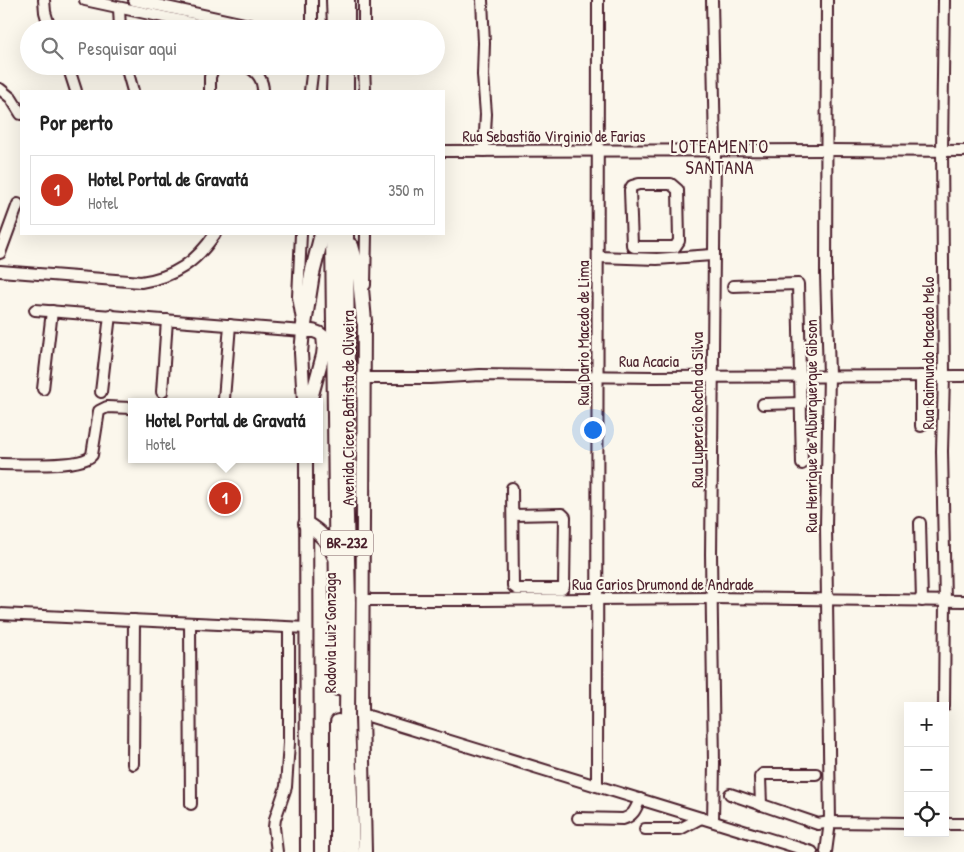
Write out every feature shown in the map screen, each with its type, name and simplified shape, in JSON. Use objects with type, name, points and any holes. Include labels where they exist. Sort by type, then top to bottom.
[{"type":"highway","points":[[334,0],[334,20]]},
{"type":"highway","points":[[346,20],[347,0]]},
{"type":"highway","points":[[334,90],[335,75]]},
{"type":"highway","points":[[346,75],[346,90]]},
{"type":"highway","points":[[304,328],[312,274],[322,235]]},
{"type":"highway","name":"Rodovia Luiz Gonzaga","points":[[332,235],[337,561],[338,852]]},
{"type":"highway","points":[[346,235],[353,250],[360,278],[364,321]]},
{"type":"highway","name":"Rodovia Luiz Gonzaga","points":[[346,235],[347,719],[352,852]]},
{"type":"highway","points":[[306,524],[318,531],[324,538],[332,548],[337,561]]},
{"type":"main road","name":"Avenida Cicero Batista de Oliveira","points":[[364,321],[362,714],[365,852]]},
{"type":"main road","points":[[304,398],[301,353],[304,328],[318,332],[323,336],[323,355],[311,398]]},
{"type":"main road","points":[[306,463],[307,852]]},
{"type":"street","points":[[44,0],[44,12],[47,20]]},
{"type":"street","points":[[85,0],[178,20]]},
{"type":"street","points":[[134,0],[226,20]]},
{"type":"street","points":[[312,0],[312,20]]},
{"type":"street","points":[[364,0],[364,20]]},
{"type":"street","points":[[482,0],[483,76],[486,114],[484,151]]},
{"type":"street","name":"Rua Dario Macedo de Lima","points":[[597,786],[598,0]]},
{"type":"street","name":"Rua Lupercio Rocha da Silva","points":[[712,0],[715,151],[712,255],[713,821]]},
{"type":"street","name":"Rua Henrique de Alburquerque Gibson","points":[[826,852],[830,822],[826,526],[829,375],[826,274],[827,0]]},
{"type":"street","name":"Rua Raimundo Macedo Melo","points":[[944,0],[942,151],[944,376],[942,451],[945,602],[944,702]]},
{"type":"street","points":[[119,8],[120,20]]},
{"type":"street","points":[[71,75],[76,90]]},
{"type":"street","points":[[129,75],[133,90]]},
{"type":"street","points":[[210,90],[211,75]]},
{"type":"street","points":[[258,75],[263,84],[263,90]]},
{"type":"street","points":[[310,90],[312,75]]},
{"type":"street","points":[[364,75],[365,90]]},
{"type":"street","points":[[0,89],[11,98],[20,112]]},
{"type":"street","name":"Rua Sebastião Virginio de Farias","points":[[445,151],[964,151]]},
{"type":"street","points":[[672,184],[678,190],[678,244],[675,247],[656,247],[634,247],[630,242],[630,190],[635,185],[672,184]]},
{"type":"street","points":[[0,253],[18,204]]},
{"type":"street","points":[[0,271],[141,282],[155,280],[175,272],[188,264],[204,250],[214,235]]},
{"type":"street","points":[[35,310],[230,325],[304,328],[298,297],[300,235]]},
{"type":"street","name":"Avenida Cicero Batista de Oliveira","points":[[364,321],[366,235]]},
{"type":"street","points":[[656,247],[658,259]]},
{"type":"street","points":[[598,257],[658,259],[712,255]]},
{"type":"street","points":[[733,286],[798,284],[802,464]]},
{"type":"street","points":[[43,389],[52,311]]},
{"type":"street","points":[[102,392],[110,316]]},
{"type":"street","points":[[162,392],[168,320]]},
{"type":"street","points":[[224,398],[230,325]]},
{"type":"street","name":"Rua Acacia","points":[[363,378],[430,378],[480,375],[964,376]]},
{"type":"street","points":[[921,376],[921,426]]},
{"type":"street","points":[[763,404],[802,403]]},
{"type":"street","points":[[0,464],[52,465],[85,461],[92,455],[99,412],[107,407],[128,408]]},
{"type":"street","points":[[512,488],[513,585],[517,589],[538,594],[560,589],[564,586],[566,518],[562,514],[513,515]]},
{"type":"street","points":[[920,523],[922,601]]},
{"type":"street","name":"Rua Carios Drumond de Andrade","points":[[363,600],[538,594],[597,600],[712,598],[964,601]]},
{"type":"street","points":[[0,614],[307,628]]},
{"type":"street","points":[[133,764],[134,620]]},
{"type":"street","points":[[190,623],[191,804]]},
{"type":"street","points":[[277,852],[274,827],[286,787],[289,743],[289,628]]},
{"type":"street","points":[[362,714],[812,852]]},
{"type":"street","points":[[761,805],[760,777],[763,774],[816,774]]},
{"type":"street","points":[[730,794],[818,824],[830,822],[904,823]]},
{"type":"street","points":[[578,818],[623,819],[630,817],[634,813],[640,799]]},
{"type":"street","points":[[645,829],[680,829],[701,818]]},
{"type":"street","points":[[949,824],[964,824]]},
{"type":"place","name":"Hotel Portal de Gravatá","points":[[225,498]]},
{"type":"district","name":"LOTEAMENTO SANTANA","points":[[720,157]]}]
